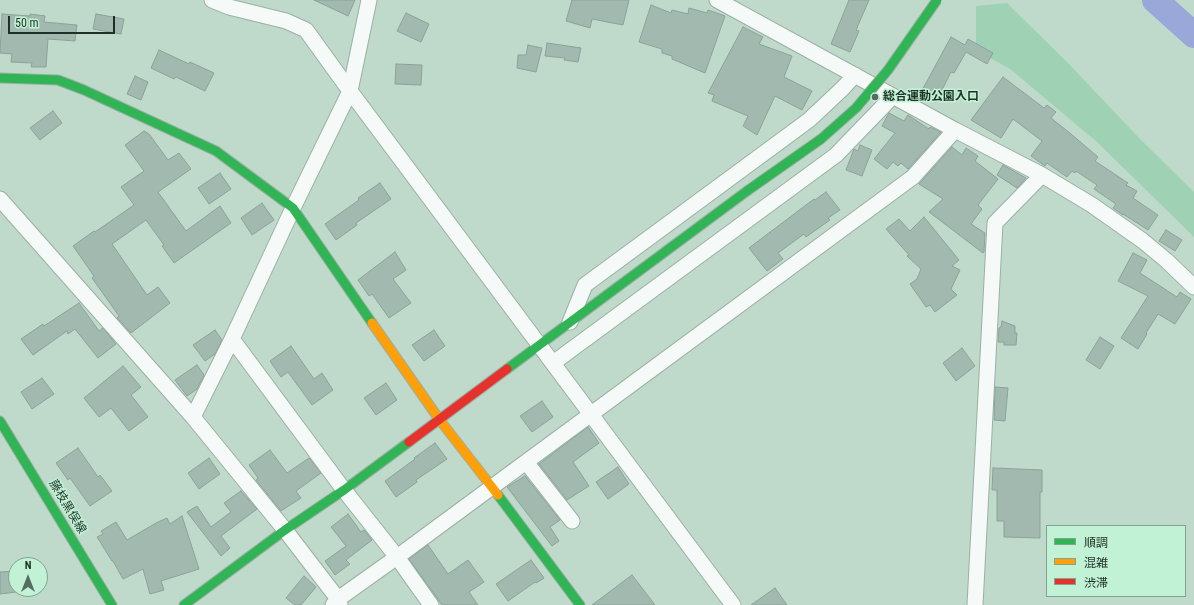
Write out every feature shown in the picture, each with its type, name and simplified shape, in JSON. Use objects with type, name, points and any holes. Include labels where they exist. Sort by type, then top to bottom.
[{"type":"street","points":[[212,0],[229,7],[286,21],[306,30],[590,415],[733,605]]},
{"type":"street","points":[[193,417],[232,339],[293,208],[350,91],[369,0]]},
{"type":"street","points":[[718,0],[955,130],[1042,175],[1092,205],[1167,260],[1194,287]]},
{"type":"street","points":[[184,605],[285,530],[344,490],[748,191],[821,139],[856,108],[872,90],[888,70],[937,0]]},
{"type":"street","points":[[570,323],[585,285],[809,120],[855,75]]},
{"type":"street","points":[[0,78],[58,80],[84,90],[216,151],[293,208],[439,419],[580,605]]},
{"type":"street","points":[[553,363],[836,155],[893,96]]},
{"type":"street","points":[[0,200],[193,417],[285,530],[337,603],[397,557],[913,177],[955,130]]},
{"type":"street","points":[[975,605],[994,223],[1042,175]]},
{"type":"street","points":[[232,339],[344,490],[397,557],[431,605]]},
{"type":"street","name":"藤枝黒俣線","points":[[0,421],[112,605]]},
{"type":"street","points":[[526,462],[572,521]]},
{"type":"green space","points":[[1007,3],[1194,192],[1194,237],[1097,142],[1010,69],[976,50],[976,6]]},
{"type":"building","points":[[314,0],[355,0],[348,16]]},
{"type":"building","points":[[572,0],[629,0],[623,25],[592,19],[590,28],[566,21]]},
{"type":"building","points":[[849,0],[869,0],[856,30],[859,31],[850,52],[831,44]]},
{"type":"building","points":[[651,5],[671,13],[672,10],[688,14],[689,8],[707,13],[708,10],[725,16],[705,73],[672,59],[672,56],[662,53],[662,49],[639,42]]},
{"type":"building","points":[[406,13],[429,24],[421,42],[397,31]]},
{"type":"building","points":[[2,14],[30,16],[30,14],[45,16],[44,22],[77,25],[75,41],[48,39],[46,67],[31,67],[32,63],[11,62],[12,54],[0,53]]},
{"type":"building","points":[[96,14],[124,19],[121,34],[93,29]]},
{"type":"building","points":[[743,27],[763,37],[759,44],[792,56],[784,77],[812,91],[802,110],[775,96],[757,135],[743,126],[748,116],[712,101],[714,95],[708,93]]},
{"type":"building","points":[[951,37],[965,45],[968,39],[993,53],[987,64],[966,52],[954,73],[951,72],[936,102],[920,94]]},
{"type":"building","points":[[547,43],[581,48],[578,62],[564,60],[565,58],[545,56]]},
{"type":"building","points":[[528,45],[542,48],[536,72],[517,68],[518,55],[526,55]]},
{"type":"building","points":[[159,50],[189,64],[190,62],[214,73],[205,91],[176,77],[174,79],[151,68]]},
{"type":"building","points":[[396,64],[422,65],[421,85],[395,84]]},
{"type":"building","points":[[135,76],[148,82],[141,100],[127,94]]},
{"type":"building","points":[[1003,77],[1044,108],[1047,105],[1056,112],[1051,118],[1098,157],[1095,161],[1128,183],[1126,185],[1137,191],[1133,198],[1158,215],[1148,230],[1113,208],[1116,204],[1094,189],[1097,185],[1076,171],[1075,173],[1072,171],[1067,177],[1047,163],[1045,166],[1031,156],[1042,141],[1013,119],[1001,138],[971,120]]},
{"type":"building","points":[[53,111],[62,123],[40,140],[30,128]]},
{"type":"building","points":[[889,113],[904,121],[908,115],[929,129],[930,127],[941,132],[908,169],[901,163],[898,166],[893,162],[887,169],[874,159],[895,133],[882,126]]},
{"type":"building","points":[[144,131],[149,134],[168,160],[179,153],[191,169],[158,192],[186,231],[220,206],[231,223],[174,263],[162,246],[164,245],[146,220],[112,244],[147,295],[158,287],[170,303],[131,333],[117,318],[119,316],[92,278],[94,276],[73,246],[134,205],[121,187],[144,171],[125,145]]},
{"type":"building","points":[[860,145],[872,150],[862,176],[846,170],[854,149],[858,151]]},
{"type":"building","points":[[952,147],[962,155],[966,148],[978,156],[975,161],[998,179],[978,205],[982,209],[971,224],[985,233],[983,253],[929,212],[943,199],[919,184]]},
{"type":"building","points":[[1003,165],[1026,178],[1017,188],[997,175]]},
{"type":"building","points":[[220,173],[231,189],[209,204],[198,188]]},
{"type":"building","points":[[380,183],[391,199],[356,223],[357,225],[336,240],[325,224]]},
{"type":"building","points":[[826,192],[840,210],[828,218],[830,220],[806,237],[804,234],[778,253],[783,259],[767,271],[749,248],[814,199],[815,200]]},
{"type":"building","points":[[262,203],[274,220],[252,235],[241,218]]},
{"type":"building","points":[[924,217],[959,260],[952,266],[960,270],[951,289],[957,295],[935,312],[930,305],[926,307],[910,284],[917,279],[921,269],[907,256],[909,255],[886,229],[899,219],[910,231]]},
{"type":"building","points":[[1166,230],[1182,240],[1175,251],[1159,241]]},
{"type":"building","points":[[395,252],[406,270],[393,279],[411,303],[389,318],[372,294],[369,296],[358,280]]},
{"type":"building","points":[[1133,253],[1147,260],[1140,273],[1177,297],[1180,292],[1191,299],[1175,324],[1158,314],[1138,349],[1121,338],[1148,296],[1118,281]]},
{"type":"building","points":[[79,303],[99,331],[103,328],[116,344],[98,358],[75,329],[68,334],[67,331],[33,355],[21,339]]},
{"type":"building","points":[[1002,321],[1015,326],[1015,333],[1017,333],[1016,345],[1004,345],[1004,342],[998,342],[999,328],[1001,327]]},
{"type":"building","points":[[215,330],[222,340],[215,354],[205,361],[193,345]]},
{"type":"building","points":[[434,330],[445,346],[424,361],[412,345]]},
{"type":"building","points":[[1100,337],[1114,346],[1100,369],[1086,360]]},
{"type":"building","points":[[291,346],[314,379],[322,373],[333,390],[312,405],[288,372],[281,377],[270,361]]},
{"type":"building","points":[[962,348],[975,366],[956,381],[943,363]]},
{"type":"building","points":[[197,365],[204,375],[197,389],[187,396],[175,380]]},
{"type":"building","points":[[123,366],[141,387],[131,395],[148,417],[129,431],[111,408],[99,417],[84,398]]},
{"type":"building","points":[[42,378],[54,394],[32,409],[21,392]]},
{"type":"building","points":[[386,383],[397,400],[376,415],[364,398]]},
{"type":"building","points":[[995,387],[1008,388],[1005,421],[994,420]]},
{"type":"building","points":[[542,401],[553,417],[532,432],[520,416]]},
{"type":"building","points":[[588,427],[599,443],[573,462],[589,486],[567,500],[539,464]]},
{"type":"building","points":[[435,443],[447,459],[416,480],[417,482],[396,497],[385,481]]},
{"type":"building","points":[[78,448],[98,477],[100,475],[112,491],[90,506],[70,478],[68,480],[56,463]]},
{"type":"building","points":[[270,450],[287,473],[309,458],[321,473],[296,491],[301,498],[281,511],[256,480],[258,478],[249,465]]},
{"type":"building","points":[[209,458],[220,474],[199,489],[188,473]]},
{"type":"building","points":[[618,467],[629,484],[608,499],[596,482]]},
{"type":"building","points":[[993,468],[1042,470],[1042,492],[1040,492],[1040,538],[1004,537],[1004,521],[997,521],[997,490],[992,490]]},
{"type":"building","points":[[525,476],[560,520],[550,527],[559,541],[552,546],[507,487]]},
{"type":"building","points":[[241,491],[257,509],[221,536],[230,548],[221,556],[187,512],[197,506],[211,527],[231,512],[224,503]]},
{"type":"building","points":[[348,514],[361,532],[364,530],[372,540],[346,560],[350,564],[335,575],[325,561],[346,546],[331,527]]},
{"type":"building","points":[[182,516],[199,569],[161,581],[164,590],[150,594],[143,569],[123,579],[97,537],[103,534],[101,531],[116,522],[127,540],[167,518],[170,524]]},
{"type":"building","points":[[428,545],[448,574],[468,560],[484,582],[469,592],[478,605],[442,605],[409,559]]},
{"type":"building","points":[[531,560],[544,578],[536,583],[535,582],[508,601],[496,584]]},
{"type":"building","points":[[0,572],[8,572],[8,593],[0,594]]},
{"type":"building","points":[[632,575],[655,605],[592,605]]},
{"type":"building","points":[[304,576],[316,587],[301,605],[295,605],[286,598]]},
{"type":"building","points":[[775,588],[787,605],[751,605]]},
{"type":"waterway","points":[[1155,0],[1194,35]]},
{"type":"traffic: fast","points":[[747,191],[821,139],[856,108],[888,70],[937,0]]},
{"type":"traffic: fast","points":[[0,78],[58,80],[84,90],[216,151],[293,208],[372,323]]},
{"type":"traffic: fast","points":[[507,369],[747,191]]},
{"type":"traffic: fast","points":[[0,421],[112,605]]},
{"type":"traffic: fast","points":[[184,605],[285,530],[344,490],[409,442]]},
{"type":"traffic: fast","points":[[498,495],[580,605]]},
{"type":"traffic: slow","points":[[372,323],[439,419],[498,495]]},
{"type":"traffic: jam","points":[[409,442],[507,369]]},
{"type":"place","name":"総合運動公園入口","points":[[875,97]]}]
